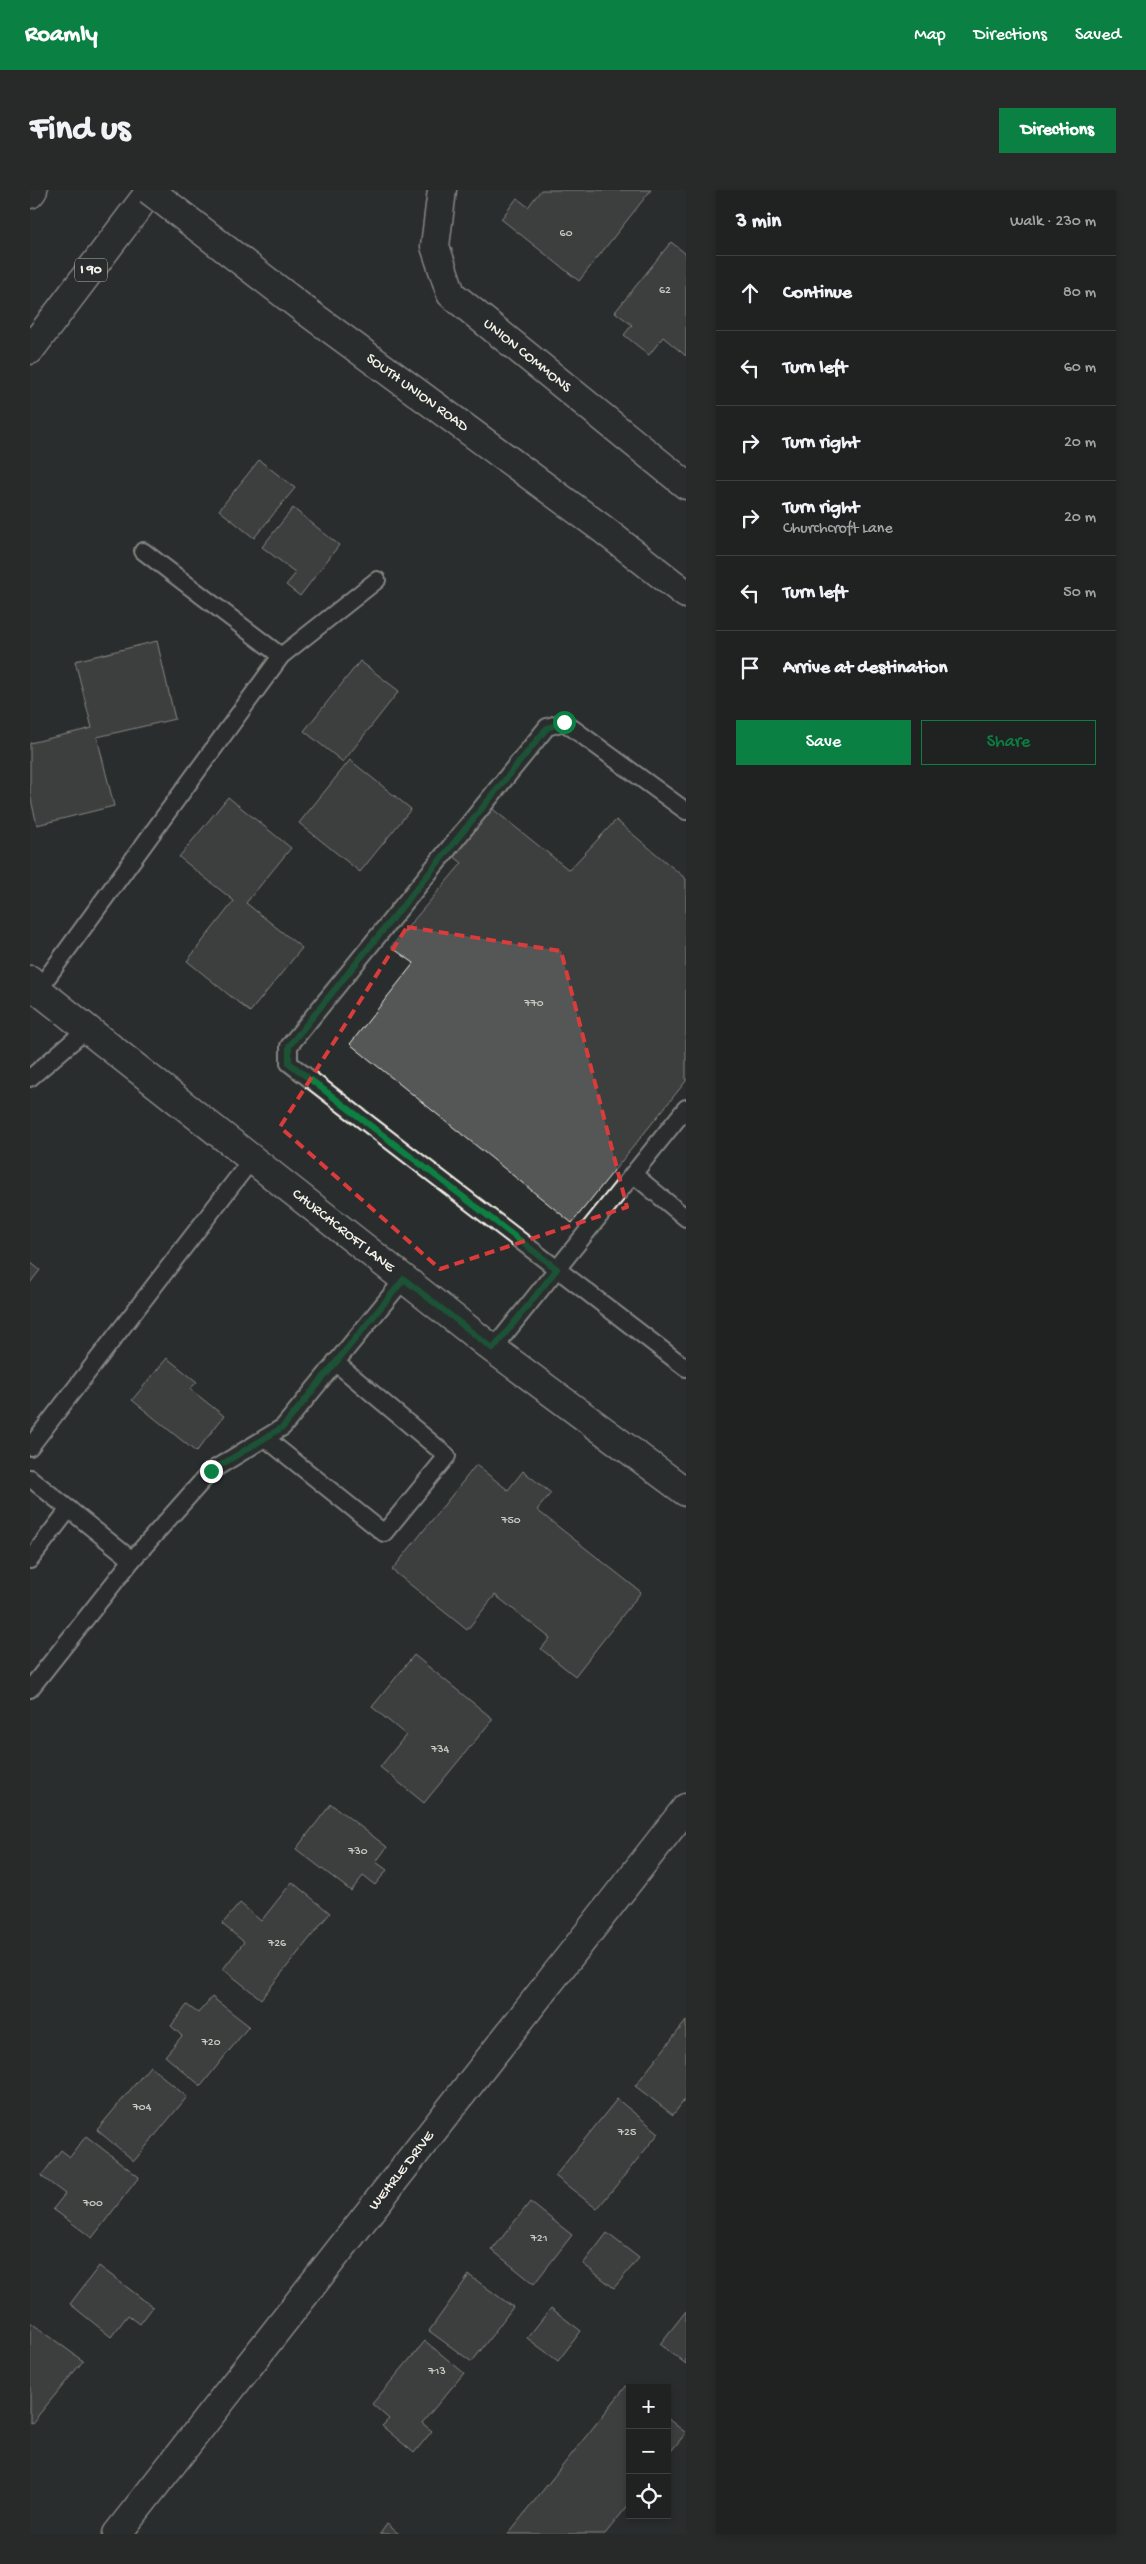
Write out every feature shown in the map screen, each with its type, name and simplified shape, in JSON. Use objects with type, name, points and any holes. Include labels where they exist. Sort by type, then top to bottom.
[{"type":"main road","points":[[30,194],[33,190]]},
{"type":"main road","name":"SOUTH UNION ROAD","points":[[150,190],[306,311],[600,527],[686,594]]},
{"type":"main road","name":"I 90","points":[[30,350],[150,190]]},
{"type":"main road","name":"UNION COMMONS","points":[[442,190],[435,246],[451,294],[686,485]]},
{"type":"main road","name":"CHURCHCROFT LANE","points":[[34,985],[252,1160],[493,1349],[686,1492]]},
{"type":"main road","name":"WEHRLE DRIVE","points":[[117,2534],[686,1808]]},
{"type":"lane","points":[[143,551],[280,656]]},
{"type":"lane","points":[[34,985],[280,656],[377,580]]},
{"type":"lane","points":[[686,811],[564,722],[547,728],[289,1046],[289,1063],[686,1368]]},
{"type":"lane","points":[[30,1078],[87,1029]]},
{"type":"lane","points":[[493,1349],[686,1108]]},
{"type":"lane","points":[[30,1447],[252,1160]]},
{"type":"lane","points":[[633,1174],[686,1218]]},
{"type":"lane","points":[[30,1689],[132,1560],[211,1471],[283,1427],[404,1279]]},
{"type":"lane","points":[[265,1438],[384,1533],[446,1456],[335,1362]]},
{"type":"lane","points":[[30,1478],[132,1560]]},
{"type":"lane","points":[[30,1560],[69,1509]]},
{"type":"highlighted area","points":[[407,927],[561,951],[627,1207],[440,1269],[280,1127]]},
{"type":"building","points":[[541,190],[651,190],[579,281],[501,219],[517,198],[528,207]]},
{"type":"building","points":[[671,242],[686,254],[686,356],[663,337],[649,355],[624,335],[632,325],[615,312]]},
{"type":"building","points":[[259,460],[295,488],[254,538],[219,510]]},
{"type":"building","points":[[293,508],[339,545],[300,596],[286,585],[296,573],[262,547]]},
{"type":"building","points":[[157,641],[175,719],[97,737],[114,806],[37,825],[30,795],[30,743],[92,728],[75,661]]},
{"type":"building","points":[[360,661],[399,691],[343,762],[304,731]]},
{"type":"building","points":[[350,760],[411,809],[360,872],[299,823]]},
{"type":"building","points":[[228,797],[291,848],[246,903],[302,948],[250,1012],[187,961],[234,901],[179,857]]},
{"type":"building","points":[[489,806],[569,870],[616,820],[686,879],[686,1081],[572,1223],[350,1044],[414,963],[391,947],[462,863],[447,851]]},
{"type":"building","points":[[30,1262],[40,1270],[30,1283]]},
{"type":"building","points":[[167,1358],[197,1382],[190,1389],[224,1416],[196,1452],[132,1400]]},
{"type":"building","points":[[476,1465],[508,1490],[523,1471],[551,1493],[537,1510],[641,1592],[575,1676],[541,1649],[550,1638],[495,1595],[467,1630],[392,1570]]},
{"type":"building","points":[[414,1655],[493,1719],[424,1803],[380,1767],[406,1735],[372,1707]]},
{"type":"building","points":[[331,1804],[387,1847],[376,1862],[387,1870],[375,1885],[363,1876],[351,1891],[296,1849]]},
{"type":"building","points":[[292,1882],[330,1913],[261,1999],[223,1969],[244,1942],[222,1924],[240,1903],[261,1921]]},
{"type":"building","points":[[212,1997],[249,2026],[201,2086],[165,2056],[182,2036],[171,2026],[187,2005],[198,2013]]},
{"type":"building","points":[[686,2021],[686,2098],[673,2115],[635,2086]]},
{"type":"building","points":[[150,2066],[187,2097],[134,2161],[97,2130]]},
{"type":"building","points":[[617,2099],[659,2133],[597,2209],[555,2176]]},
{"type":"building","points":[[86,2136],[139,2177],[92,2238],[53,2209],[65,2194],[41,2176],[61,2150],[70,2157]]},
{"type":"building","points":[[530,2202],[572,2235],[534,2284],[492,2250]]},
{"type":"building","points":[[607,2233],[639,2258],[614,2288],[583,2264]]},
{"type":"building","points":[[99,2266],[153,2307],[140,2324],[128,2315],[111,2337],[70,2304]]},
{"type":"building","points":[[469,2275],[513,2307],[472,2362],[429,2331]]},
{"type":"building","points":[[551,2308],[581,2331],[558,2361],[527,2338]]},
{"type":"building","points":[[686,2311],[686,2364],[660,2344]]},
{"type":"building","points":[[30,2322],[83,2361],[32,2423],[30,2422]]},
{"type":"building","points":[[425,2341],[464,2373],[422,2423],[432,2431],[414,2453],[382,2426],[389,2419],[372,2404]]},
{"type":"building","points":[[626,2386],[626,2508],[605,2534],[508,2534]]},
{"type":"building","points":[[671,2421],[686,2433],[671,2451]]},
{"type":"building","points":[[387,2524],[399,2534],[380,2534]]},
{"type":"route","points":[[211,1471],[283,1427],[404,1279],[493,1349],[557,1269],[289,1063],[289,1046],[547,728],[564,722]]}]
